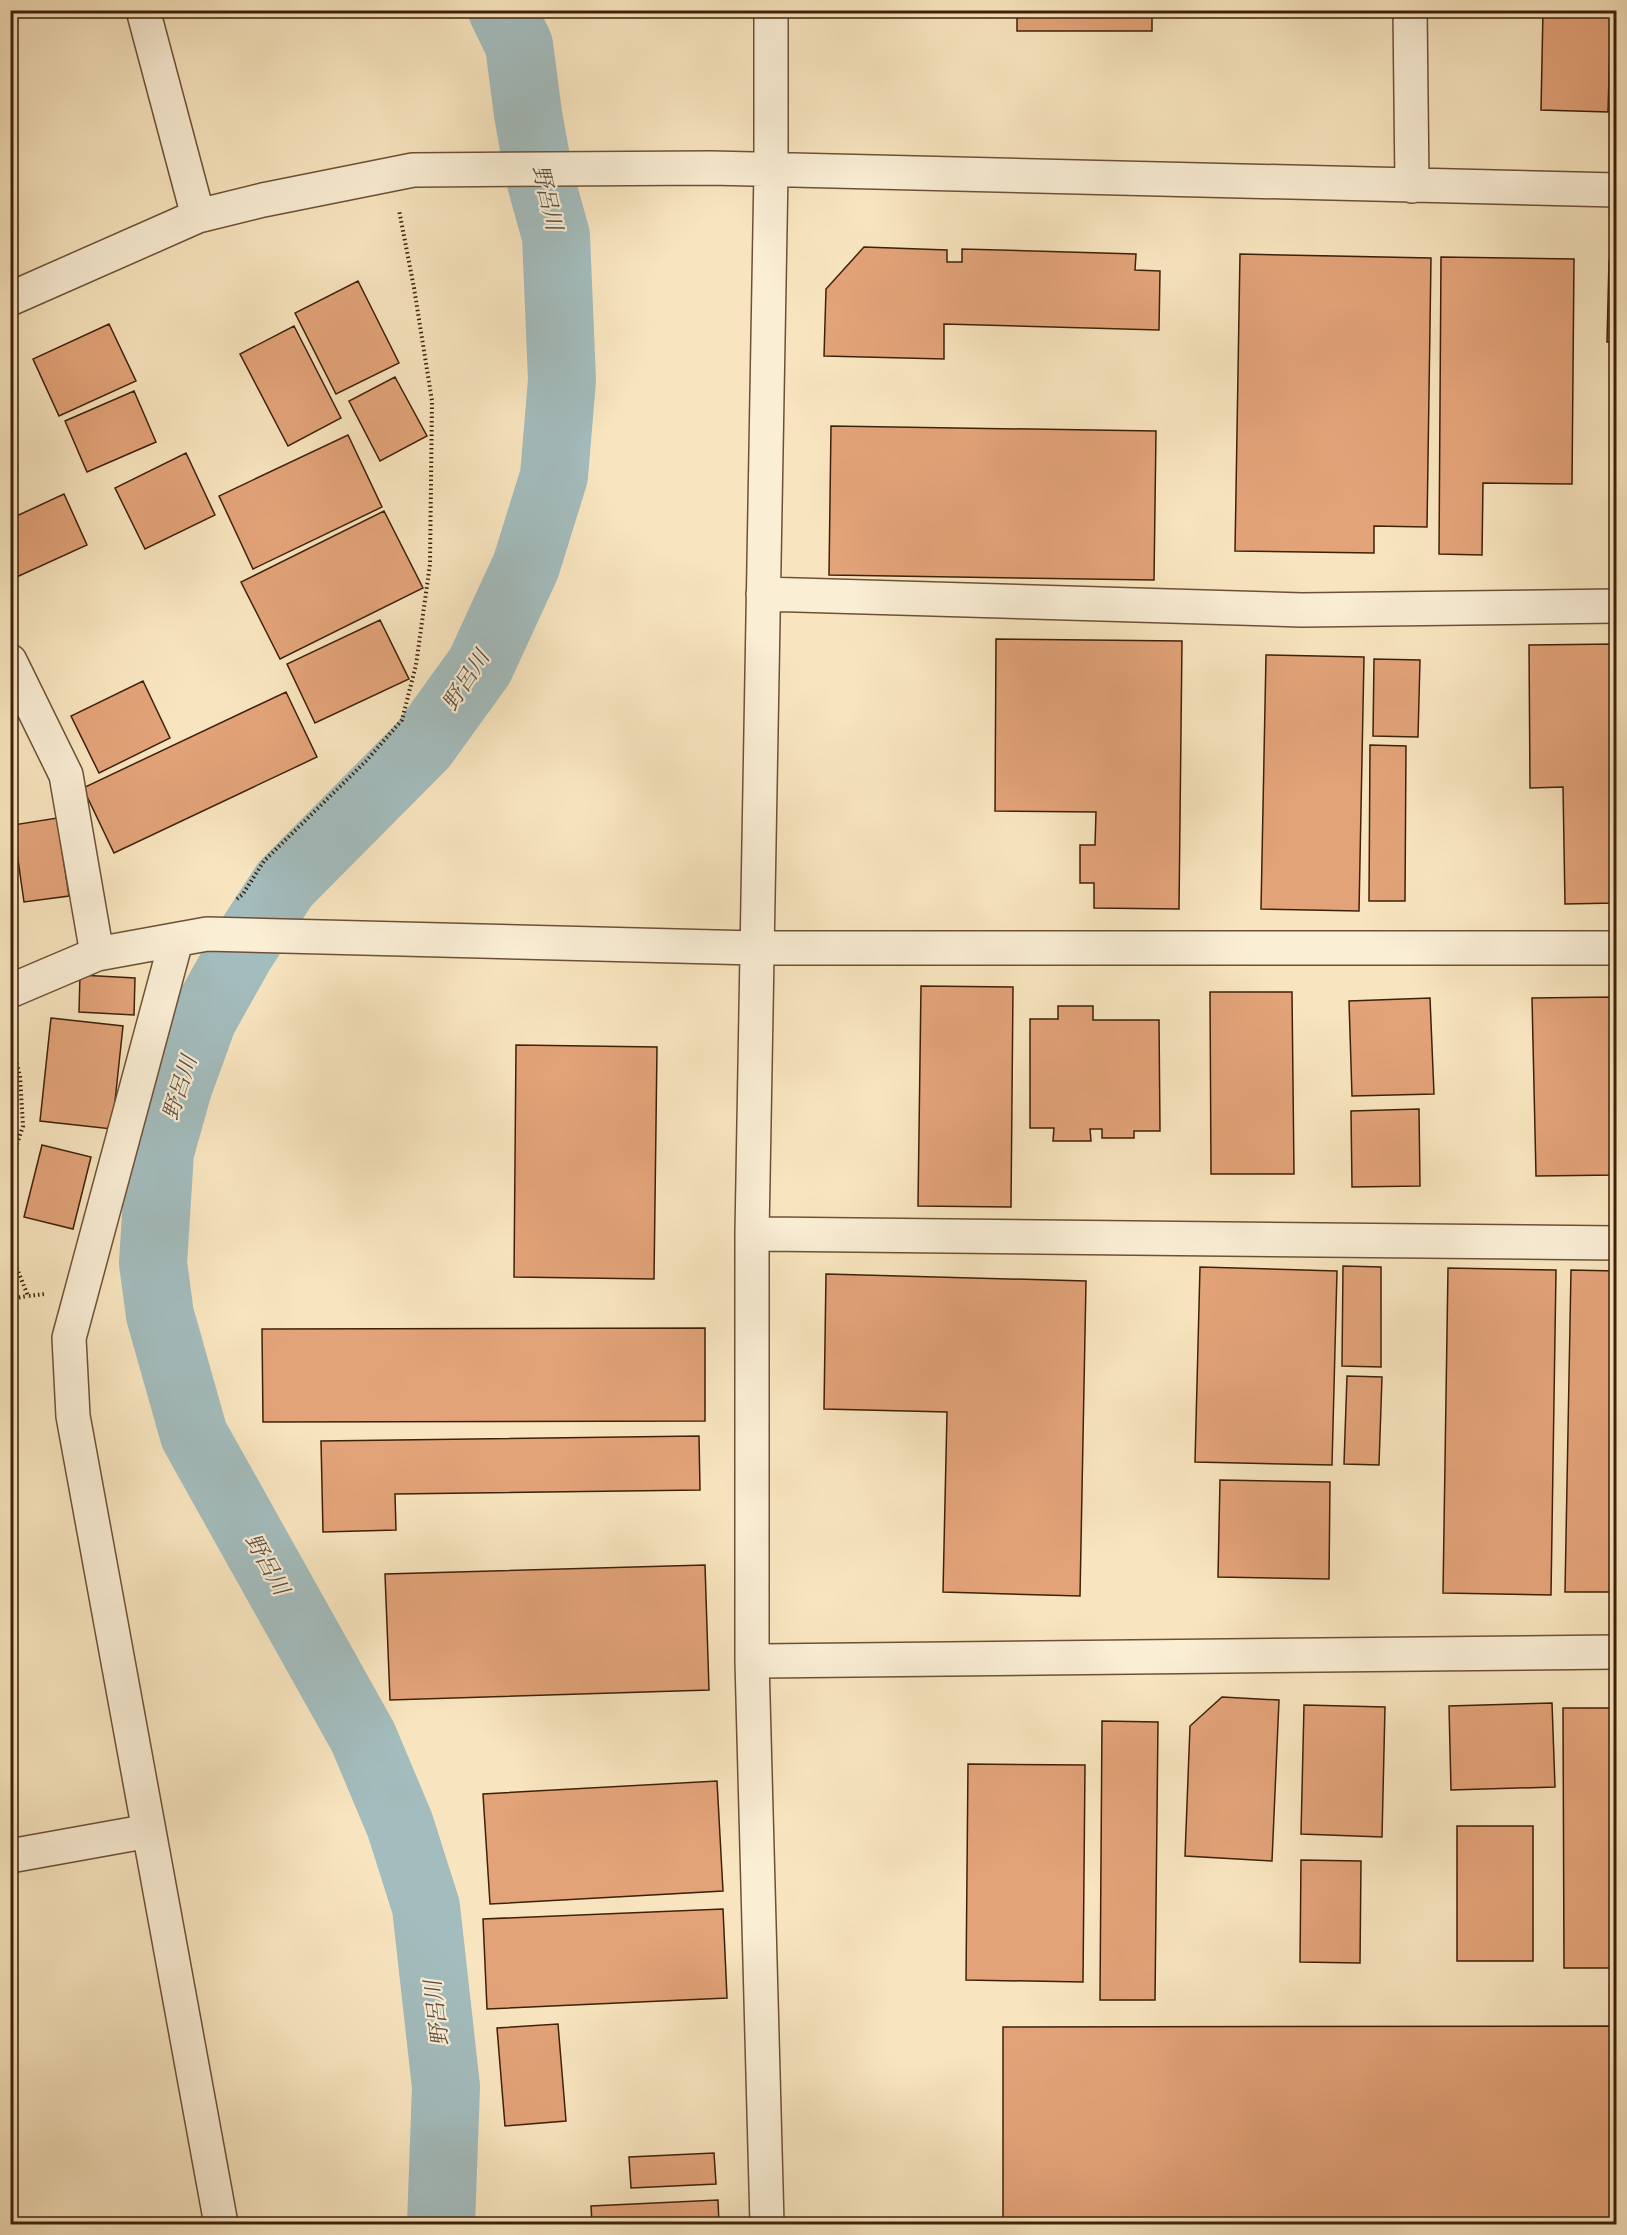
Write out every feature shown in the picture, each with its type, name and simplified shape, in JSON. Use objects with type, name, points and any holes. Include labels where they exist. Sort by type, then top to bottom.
[{"type":"street","points":[[143,10],[198,216]]},
{"type":"street","points":[[767,2224],[752,1661],[752,1234],[771,171],[771,10]]},
{"type":"street","points":[[1410,10],[1412,186]]},
{"type":"street","points":[[10,299],[198,216],[263,200],[402,172],[711,168],[1617,190]]},
{"type":"street","points":[[763,594],[1302,609],[1617,606]]},
{"type":"street","points":[[10,661],[66,775],[97,954]]},
{"type":"street","points":[[192,937],[69,1338],[73,1416],[221,2224]]},
{"type":"street","points":[[10,991],[97,954],[192,937],[448,939],[756,948],[1617,948]]},
{"type":"street","points":[[752,1234],[1617,1243]]},
{"type":"street","points":[[752,1661],[1617,1652]]},
{"type":"street","points":[[10,1856],[149,1831]]},
{"type":"path","points":[[235,901],[243,894],[264,861],[366,761],[402,720],[416,665],[430,564],[432,401],[414,288],[402,172]]},
{"type":"path","points":[[10,1037],[20,1076],[23,1126],[10,1165]]},
{"type":"path","points":[[10,1251],[28,1296]]},
{"type":"path","points":[[10,1299],[82,1291]]},
{"type":"building","points":[[1017,10],[1152,10],[1152,31],[1017,31]]},
{"type":"building","points":[[1543,10],[1611,10],[1608,112],[1541,110]]},
{"type":"building","points":[[864,247],[947,250],[947,262],[962,262],[962,249],[1136,254],[1135,270],[1160,271],[1159,330],[944,324],[944,359],[824,356],[826,289]]},
{"type":"building","points":[[1240,254],[1431,258],[1427,527],[1374,526],[1374,553],[1235,551]]},
{"type":"building","points":[[1441,257],[1574,259],[1572,484],[1483,483],[1482,555],[1439,554]]},
{"type":"building","points":[[1609,261],[1616,261],[1616,342],[1607,342]]},
{"type":"building","points":[[358,281],[399,363],[336,394],[295,313]]},
{"type":"building","points":[[109,324],[136,381],[59,416],[33,359]]},
{"type":"building","points":[[294,326],[341,418],[288,446],[240,354]]},
{"type":"building","points":[[395,377],[427,436],[380,461],[349,401]]},
{"type":"building","points":[[134,391],[156,442],[87,472],[65,421]]},
{"type":"building","points":[[831,426],[1156,431],[1154,580],[829,575]]},
{"type":"building","points":[[348,435],[382,507],[253,569],[219,496]]},
{"type":"building","points":[[186,453],[215,515],[145,549],[115,488]]},
{"type":"building","points":[[64,494],[87,545],[10,580],[10,519]]},
{"type":"building","points":[[384,511],[423,588],[280,659],[241,582]]},
{"type":"building","points":[[380,620],[409,679],[315,723],[287,664]]},
{"type":"building","points":[[996,639],[1182,641],[1179,909],[1094,908],[1094,883],[1080,883],[1080,845],[1095,845],[1096,812],[995,811]]},
{"type":"building","points":[[1616,644],[1616,903],[1565,904],[1563,787],[1530,788],[1529,645]]},
{"type":"building","points":[[1266,655],[1364,657],[1359,911],[1261,909]]},
{"type":"building","points":[[1374,659],[1420,660],[1418,737],[1373,736]]},
{"type":"building","points":[[143,681],[170,738],[99,773],[71,716]]},
{"type":"building","points":[[286,692],[317,757],[114,853],[83,788]]},
{"type":"building","points":[[1370,745],[1406,746],[1405,901],[1369,901]]},
{"type":"building","points":[[57,818],[69,896],[24,902],[13,825]]},
{"type":"building","points":[[80,975],[135,978],[134,1015],[79,1012]]},
{"type":"building","points":[[921,986],[1013,987],[1011,1207],[918,1206]]},
{"type":"building","points":[[1210,992],[1292,992],[1294,1174],[1211,1174]]},
{"type":"building","points":[[1614,997],[1616,1175],[1536,1176],[1532,998]]},
{"type":"building","points":[[1430,998],[1434,1094],[1352,1096],[1349,1001]]},
{"type":"building","points":[[1058,1006],[1093,1006],[1093,1020],[1159,1020],[1160,1131],[1134,1131],[1134,1138],[1102,1138],[1102,1129],[1090,1129],[1091,1141],[1053,1141],[1054,1128],[1030,1128],[1030,1019],[1058,1019]]},
{"type":"building","points":[[51,1018],[123,1026],[112,1129],[40,1121]]},
{"type":"building","points":[[516,1045],[657,1047],[654,1279],[514,1277]]},
{"type":"building","points":[[1419,1109],[1420,1186],[1352,1187],[1351,1111]]},
{"type":"building","points":[[42,1145],[91,1157],[73,1229],[24,1217]]},
{"type":"building","points":[[1343,1266],[1381,1267],[1381,1367],[1342,1366]]},
{"type":"building","points":[[1200,1267],[1337,1271],[1332,1465],[1195,1462]]},
{"type":"building","points":[[1448,1268],[1556,1270],[1551,1595],[1443,1593]]},
{"type":"building","points":[[1571,1270],[1616,1271],[1616,1592],[1565,1592]]},
{"type":"building","points":[[826,1274],[1086,1281],[1080,1596],[943,1592],[947,1412],[824,1409]]},
{"type":"building","points":[[705,1328],[705,1421],[263,1422],[262,1329]]},
{"type":"building","points":[[1347,1376],[1382,1377],[1379,1465],[1344,1464]]},
{"type":"building","points":[[699,1436],[700,1490],[395,1494],[396,1530],[323,1532],[321,1441]]},
{"type":"building","points":[[1220,1480],[1330,1482],[1329,1579],[1218,1577]]},
{"type":"building","points":[[705,1565],[709,1690],[390,1700],[385,1574]]},
{"type":"building","points":[[1222,1697],[1279,1700],[1272,1861],[1185,1856],[1190,1726]]},
{"type":"building","points":[[1552,1703],[1555,1787],[1451,1790],[1449,1706]]},
{"type":"building","points":[[1304,1705],[1385,1707],[1382,1837],[1301,1834]]},
{"type":"building","points":[[1563,1708],[1616,1708],[1616,1968],[1564,1968]]},
{"type":"building","points":[[1102,1721],[1158,1722],[1155,2000],[1100,2000]]},
{"type":"building","points":[[968,1764],[1085,1765],[1083,1982],[966,1980]]},
{"type":"building","points":[[717,1781],[723,1891],[490,1904],[483,1794]]},
{"type":"building","points":[[1457,1826],[1533,1826],[1533,1961],[1457,1961]]},
{"type":"building","points":[[1301,1860],[1361,1861],[1360,1963],[1300,1962]]},
{"type":"building","points":[[723,1909],[727,1998],[487,2009],[483,1919]]},
{"type":"building","points":[[558,2024],[566,2121],[505,2126],[497,2028]]},
{"type":"building","points":[[1616,2026],[1616,2224],[1003,2224],[1003,2027]]},
{"type":"building","points":[[714,2153],[716,2184],[631,2188],[629,2157]]},
{"type":"building","points":[[718,2200],[719,2224],[592,2224],[591,2206]]},
{"type":"waterway","name":"野呂川","points":[[441,2224],[446,2087],[426,1907],[400,1825],[363,1737],[194,1435],[160,1315],[153,1263],[160,1152],[178,1088],[203,1019],[240,953],[285,884],[423,745],[480,666],[526,566],[554,476],[562,380],[556,236],[539,175],[519,45],[502,10]]}]
